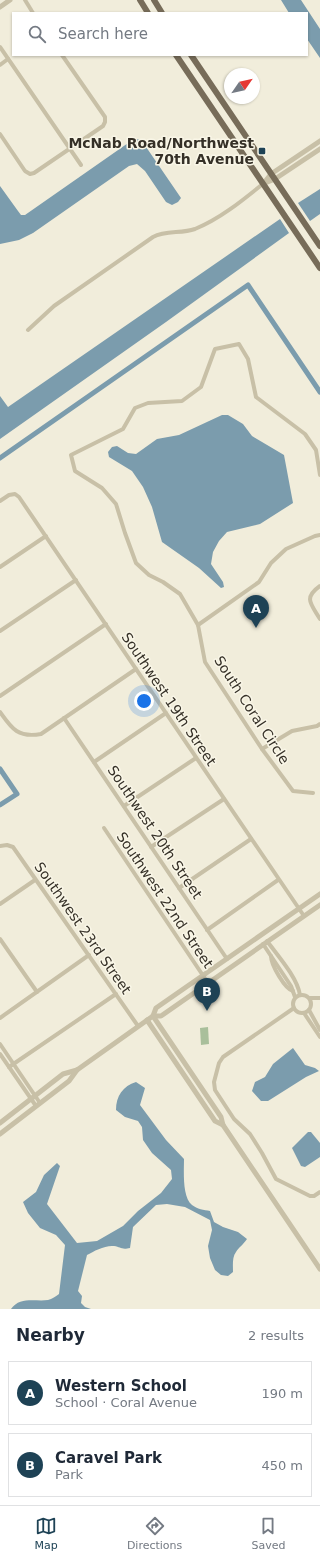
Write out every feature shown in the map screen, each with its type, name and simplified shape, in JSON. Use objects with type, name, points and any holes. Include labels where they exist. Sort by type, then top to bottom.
[{"type":"main road","points":[[140,0],[147,12]]},
{"type":"main road","points":[[154,0],[161,12]]},
{"type":"main road","points":[[177,56],[284,212],[320,268]]},
{"type":"main road","points":[[192,56],[320,245]]},
{"type":"street","points":[[0,8],[10,0]]},
{"type":"street","points":[[25,0],[33,12]]},
{"type":"street","points":[[0,47],[81,165]]},
{"type":"street","points":[[0,134],[26,171],[30,174],[34,173],[103,126],[105,117],[63,56]]},
{"type":"street","points":[[0,65],[8,59]]},
{"type":"street","points":[[28,330],[54,306],[153,237],[160,233],[187,231],[204,224],[232,207],[320,141]]},
{"type":"street","points":[[273,177],[320,149]]},
{"type":"street","name":"South Coral Circle","points":[[313,793],[293,791],[262,749],[205,662],[198,625],[180,594],[163,582],[149,575],[136,564],[124,534],[116,504],[102,488],[75,471],[71,455],[123,429],[135,408],[148,403],[182,401],[201,387],[215,349],[239,344],[248,358],[256,396],[305,434],[316,450],[320,475]]},
{"type":"street","name":"Southwest 19th Street","points":[[0,501],[10,495],[15,494],[19,497],[252,839],[278,880],[304,916]]},
{"type":"street","points":[[198,625],[258,582],[271,563],[286,549],[320,535]]},
{"type":"street","points":[[0,567],[46,536]]},
{"type":"street","points":[[0,631],[76,580]]},
{"type":"street","points":[[320,586],[312,591],[310,597],[310,603],[320,619]]},
{"type":"street","points":[[0,696],[106,624]]},
{"type":"street","points":[[0,712],[16,732],[24,735],[41,734],[136,669]]},
{"type":"street","points":[[94,762],[166,714]]},
{"type":"street","name":"Southwest 20th Street","points":[[64,718],[227,959]]},
{"type":"street","points":[[262,749],[292,731],[320,724]]},
{"type":"street","points":[[124,806],[196,758]]},
{"type":"street","points":[[151,847],[224,799]]},
{"type":"street","name":"Southwest 22nd Street","points":[[104,828],[208,983]]},
{"type":"street","points":[[179,888],[252,839]]},
{"type":"street","name":"Southwest 23rd Street","points":[[0,846],[7,845],[13,847],[138,1026]]},
{"type":"street","points":[[0,904],[35,880]]},
{"type":"street","points":[[207,930],[278,880]]},
{"type":"street","points":[[153,1016],[156,1008],[320,894]]},
{"type":"street","points":[[0,1134],[69,1081],[77,1070],[138,1026],[153,1016],[162,1016],[320,905]]},
{"type":"street","points":[[0,939],[37,992]]},
{"type":"street","points":[[265,943],[273,966],[288,988],[294,990]]},
{"type":"street","points":[[265,943],[289,972],[297,984],[300,995]]},
{"type":"street","points":[[0,1018],[89,956]]},
{"type":"street","points":[[270,956],[294,990],[295,997],[293,1004],[297,1012],[304,1013],[309,1010],[312,1005],[310,998]]},
{"type":"street","points":[[284,976],[289,972]]},
{"type":"street","points":[[9,1067],[116,994]]},
{"type":"street","points":[[295,997],[306,995],[310,998],[320,998]]},
{"type":"street","points":[[294,1008],[223,1057],[219,1063],[214,1082],[215,1090],[234,1119],[250,1134],[276,1179],[310,1196],[314,1196],[320,1192]]},
{"type":"street","points":[[309,1010],[320,1030]]},
{"type":"street","points":[[304,1013],[320,1037]]},
{"type":"street","points":[[153,1016],[221,1117],[223,1125],[320,1269]]},
{"type":"street","points":[[147,1020],[215,1121],[223,1125]]},
{"type":"street","points":[[0,1044],[14,1064],[33,1097]]},
{"type":"street","points":[[0,1054],[38,1104]]},
{"type":"street","points":[[178,1067],[183,1066],[188,1068]]},
{"type":"street","points":[[0,1124],[63,1074],[77,1070]]},
{"type":"green space","points":[[208,1027],[209,1044],[201,1045],[200,1028]]},
{"type":"water","points":[[281,0],[301,0],[320,29],[320,58],[308,40],[308,12],[288,12]]},
{"type":"water","points":[[137,139],[142,141],[181,198],[178,202],[172,205],[166,202],[145,171],[137,164],[129,166],[33,233],[19,240],[0,244],[0,186],[21,215],[25,215],[131,141]]},
{"type":"water","points":[[320,189],[320,214],[310,221],[298,203]]},
{"type":"water","points":[[280,219],[289,233],[0,439],[0,396],[8,407]]},
{"type":"water","points":[[222,415],[228,415],[243,424],[252,436],[284,455],[293,503],[260,524],[227,532],[219,541],[213,552],[211,564],[223,582],[224,587],[221,588],[199,568],[162,542],[152,507],[143,487],[132,471],[109,457],[108,452],[112,447],[117,446],[128,453],[136,454],[157,439],[179,435]]},
{"type":"water","points":[[293,1048],[305,1065],[319,1071],[306,1077],[268,1101],[261,1101],[252,1091],[255,1082],[265,1077],[273,1064]]},
{"type":"water","points":[[136,1082],[145,1088],[140,1105],[166,1140],[184,1159],[184,1184],[189,1201],[196,1207],[210,1211],[214,1222],[238,1232],[247,1239],[234,1256],[233,1272],[228,1276],[221,1275],[215,1270],[210,1258],[208,1246],[212,1230],[210,1220],[185,1207],[167,1204],[156,1205],[133,1227],[130,1248],[125,1249],[107,1246],[87,1255],[78,1291],[82,1296],[81,1303],[85,1307],[91,1309],[11,1309],[19,1302],[28,1300],[48,1300],[59,1294],[65,1245],[56,1235],[40,1228],[28,1213],[23,1202],[36,1192],[44,1175],[57,1163],[60,1166],[47,1204],[77,1243],[97,1241],[123,1226],[138,1211],[161,1193],[172,1179],[171,1170],[152,1153],[143,1140],[142,1127],[138,1121],[125,1117],[116,1110],[117,1100],[121,1092],[127,1086]]},
{"type":"water","points":[[308,1132],[311,1132],[320,1143],[320,1157],[305,1167],[301,1166],[292,1148]]},
{"type":"waterway","points":[[0,458],[248,285],[320,392]]},
{"type":"waterway","points":[[0,769],[17,794],[0,805]]},
{"type":"place","name":"McNab Road/Northwest 70th Avenue","points":[[262,151]]},
{"type":"place","name":"Western School","points":[[256,628]]},
{"type":"place","name":"Caravel Park","points":[[207,1011]]}]
